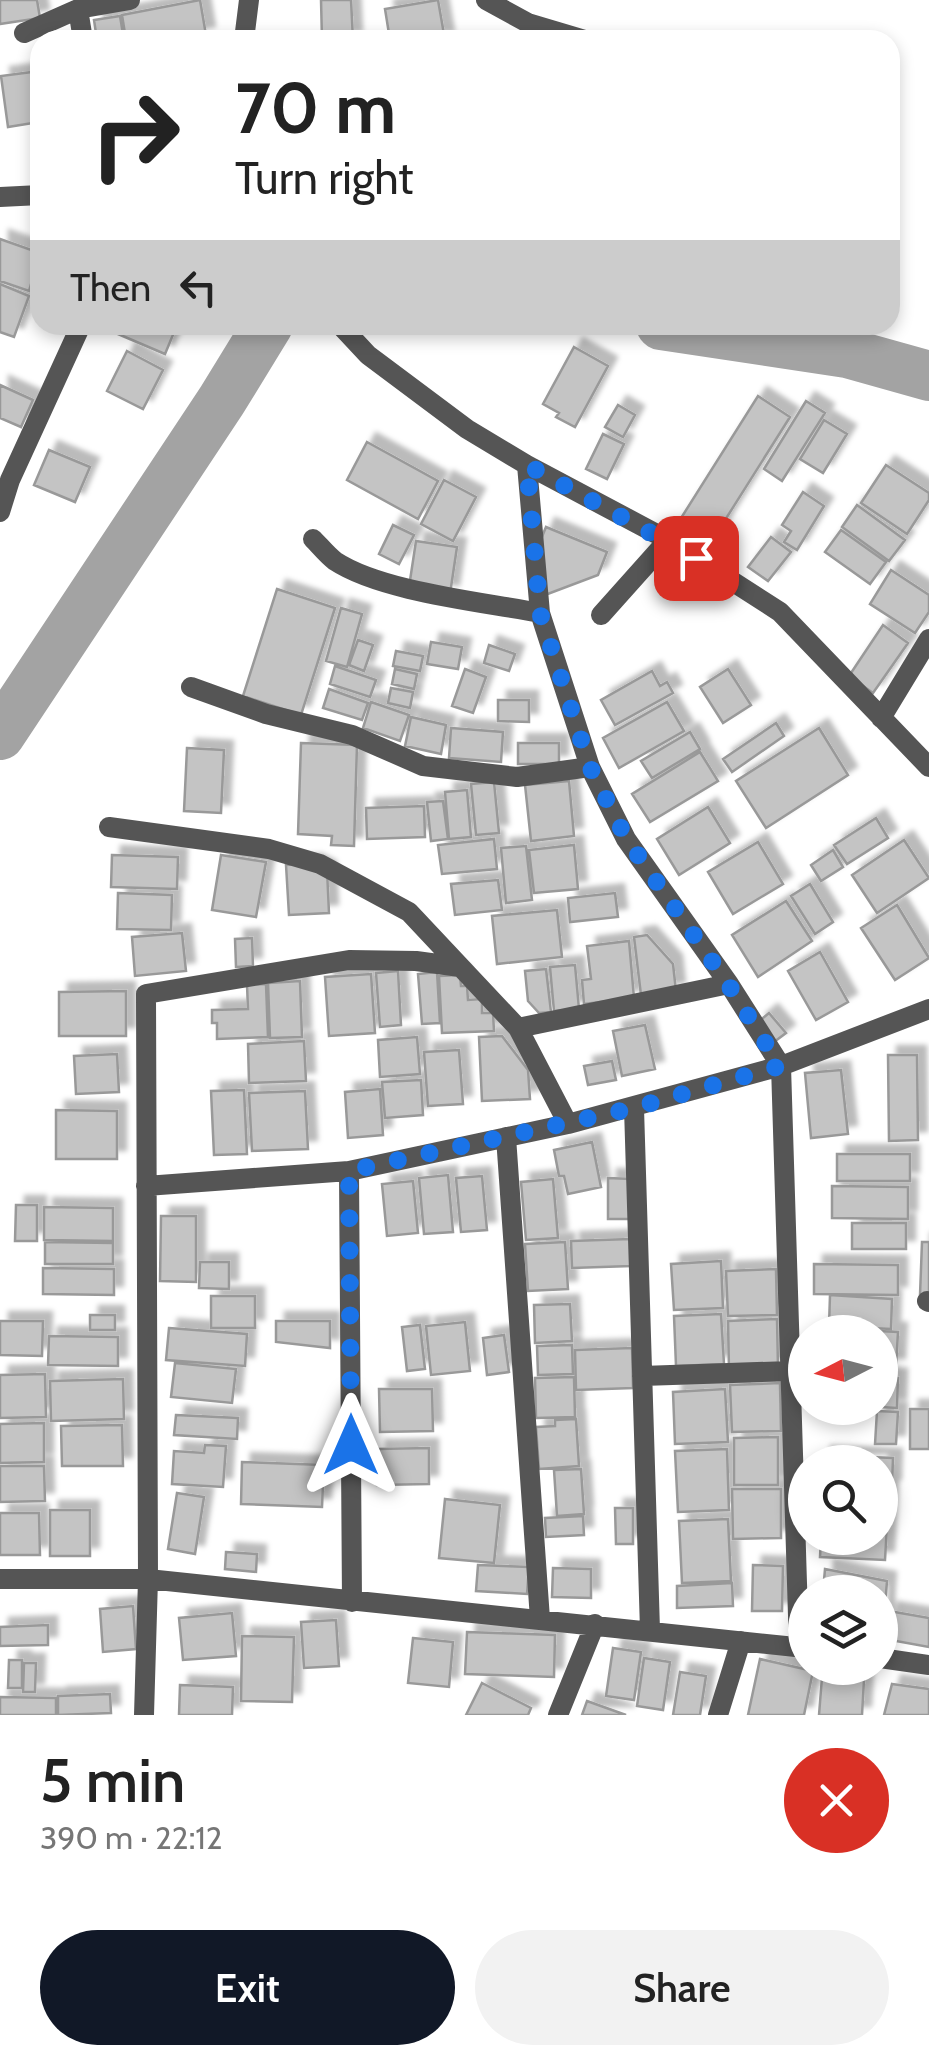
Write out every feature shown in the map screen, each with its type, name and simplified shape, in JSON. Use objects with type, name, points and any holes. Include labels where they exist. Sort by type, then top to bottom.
[{"type":"street","points":[[31,30],[78,9],[130,0]]},
{"type":"street","points":[[245,30],[249,0]]},
{"type":"street","points":[[486,0],[528,23],[551,30]]},
{"type":"street","points":[[78,9],[81,30]]},
{"type":"street","points":[[24,33],[30,30]]},
{"type":"street","points":[[0,197],[30,196]]},
{"type":"street","points":[[0,512],[10,480],[76,335]]},
{"type":"street","points":[[349,335],[403,383],[467,429],[668,540],[780,612],[929,767]]},
{"type":"street","points":[[527,465],[540,613],[590,767],[626,838],[780,1066],[788,1315]]},
{"type":"street","points":[[313,539],[332,560],[401,586],[540,613]]},
{"type":"street","points":[[601,615],[668,540]]},
{"type":"street","points":[[881,718],[929,639]]},
{"type":"street","points":[[191,687],[266,714],[352,735],[423,766],[517,777],[590,767]]},
{"type":"street","points":[[108,827],[269,849],[320,864],[410,912],[518,1028],[568,1124]]},
{"type":"street","points":[[144,1715],[148,1580],[146,994],[348,960],[416,961],[460,967]]},
{"type":"street","points":[[518,1028],[728,984]]},
{"type":"street","points":[[146,1186],[349,1171],[568,1124],[780,1066],[929,1009]]},
{"type":"street","points":[[634,1108],[650,1630]]},
{"type":"street","points":[[506,1137],[540,1619]]},
{"type":"street","points":[[349,1171],[352,1602]]},
{"type":"street","points":[[642,1376],[788,1371]]},
{"type":"street","points":[[792,1425],[799,1575]]},
{"type":"street","points":[[0,1579],[148,1580],[788,1646]]},
{"type":"street","points":[[558,1715],[595,1624]]},
{"type":"street","points":[[718,1715],[741,1640]]},
{"type":"street","points":[[898,1660],[929,1664]]},
{"type":"building","points":[[0,0],[37,0],[40,18],[0,24]]},
{"type":"building","points":[[200,0],[205,30],[124,30],[122,15]]},
{"type":"building","points":[[321,0],[351,0],[352,30],[322,30]]},
{"type":"building","points":[[438,0],[443,30],[388,30],[385,9]]},
{"type":"building","points":[[120,16],[122,30],[96,30],[94,20]]},
{"type":"building","points":[[30,72],[30,123],[8,127],[1,76]]},
{"type":"building","points":[[0,239],[30,250],[29,291],[0,281]]},
{"type":"building","points":[[0,284],[29,296],[14,337],[0,332]]},
{"type":"building","points":[[120,335],[173,335],[165,354]]},
{"type":"building","points":[[574,347],[608,366],[575,427],[543,404]]},
{"type":"building","points":[[127,351],[163,370],[143,409],[107,391]]},
{"type":"building","points":[[0,385],[33,400],[21,427],[0,418]]},
{"type":"building","points":[[758,396],[790,417],[703,555],[671,534]]},
{"type":"building","points":[[806,401],[825,413],[782,481],[764,469]]},
{"type":"building","points":[[618,405],[635,415],[623,437],[605,427]]},
{"type":"building","points":[[824,420],[847,434],[823,473],[800,459]]},
{"type":"building","points":[[603,434],[624,444],[607,479],[586,469]]},
{"type":"building","points":[[367,442],[438,481],[418,519],[347,480]]},
{"type":"building","points":[[49,450],[90,467],[75,502],[34,485]]},
{"type":"building","points":[[886,465],[929,493],[929,500],[907,534],[861,503]]},
{"type":"building","points":[[444,480],[476,497],[453,541],[421,524]]},
{"type":"building","points":[[803,492],[824,506],[797,550],[784,542],[791,531],[782,525]]},
{"type":"building","points":[[857,505],[905,540],[889,561],[842,527]]},
{"type":"building","points":[[393,525],[414,535],[399,564],[379,554]]},
{"type":"building","points":[[546,527],[607,552],[598,575],[545,595],[537,549]]},
{"type":"building","points":[[841,530],[886,562],[870,584],[825,552]]},
{"type":"building","points":[[771,537],[791,552],[768,581],[748,567]]},
{"type":"building","points":[[416,541],[457,547],[450,594],[409,587]]},
{"type":"building","points":[[891,570],[929,595],[929,612],[915,633],[870,604]]},
{"type":"building","points":[[277,589],[335,608],[301,715],[243,696]]},
{"type":"building","points":[[341,608],[362,614],[347,667],[326,661]]},
{"type":"building","points":[[883,625],[908,643],[873,693],[849,676]]},
{"type":"building","points":[[358,640],[373,645],[364,671],[349,665]]},
{"type":"building","points":[[431,642],[462,647],[458,669],[427,664]]},
{"type":"building","points":[[489,645],[515,654],[509,671],[484,663]]},
{"type":"building","points":[[396,651],[423,656],[420,671],[393,666]]},
{"type":"building","points":[[335,666],[376,680],[370,697],[330,684]]},
{"type":"building","points":[[395,669],[417,674],[414,689],[392,684]]},
{"type":"building","points":[[465,669],[486,677],[473,713],[452,706]]},
{"type":"building","points":[[728,669],[751,705],[723,723],[700,687]]},
{"type":"building","points":[[652,671],[660,686],[667,682],[673,693],[615,725],[601,700]]},
{"type":"building","points":[[391,688],[413,692],[410,708],[388,703]]},
{"type":"building","points":[[329,689],[368,703],[362,720],[323,708]]},
{"type":"building","points":[[498,700],[529,700],[529,722],[498,721]]},
{"type":"building","points":[[371,702],[409,715],[400,741],[363,728]]},
{"type":"building","points":[[667,702],[684,731],[619,768],[603,738]]},
{"type":"building","points":[[411,717],[446,725],[441,754],[405,746]]},
{"type":"building","points":[[776,723],[784,736],[732,772],[723,759]]},
{"type":"building","points":[[451,728],[503,732],[501,762],[449,758]]},
{"type":"building","points":[[819,728],[848,775],[766,828],[736,781]]},
{"type":"building","points":[[690,732],[700,749],[652,778],[641,761]]},
{"type":"building","points":[[301,743],[357,745],[354,846],[331,845],[332,836],[298,834]]},
{"type":"building","points":[[518,743],[559,743],[559,764],[518,764]]},
{"type":"building","points":[[187,748],[224,750],[221,813],[184,811]]},
{"type":"building","points":[[700,752],[718,781],[650,822],[632,794]]},
{"type":"building","points":[[569,781],[574,836],[531,841],[525,785]]},
{"type":"building","points":[[494,782],[499,833],[476,835],[471,784]]},
{"type":"building","points":[[467,790],[471,837],[449,839],[445,792]]},
{"type":"building","points":[[443,801],[448,839],[431,841],[427,802]]},
{"type":"building","points":[[424,806],[425,837],[367,839],[366,808]]},
{"type":"building","points":[[708,807],[730,843],[679,875],[657,839]]},
{"type":"building","points":[[876,818],[888,838],[847,864],[834,845]]},
{"type":"building","points":[[494,839],[497,869],[442,874],[438,845]]},
{"type":"building","points":[[904,840],[929,878],[877,913],[852,875]]},
{"type":"building","points":[[758,842],[783,884],[733,914],[708,872]]},
{"type":"building","points":[[574,845],[578,889],[534,893],[529,850]]},
{"type":"building","points":[[526,846],[532,900],[506,903],[501,848]]},
{"type":"building","points":[[833,850],[843,867],[821,881],[811,865]]},
{"type":"building","points":[[112,855],[178,857],[177,889],[111,887]]},
{"type":"building","points":[[221,855],[266,862],[256,917],[212,910]]},
{"type":"building","points":[[313,863],[327,870],[329,913],[289,915],[286,865]]},
{"type":"building","points":[[498,880],[502,910],[455,915],[451,884]]},
{"type":"building","points":[[810,884],[833,922],[815,934],[791,896]]},
{"type":"building","points":[[118,893],[172,895],[171,930],[117,929]]},
{"type":"building","points":[[615,893],[618,917],[570,922],[568,898]]},
{"type":"building","points":[[786,901],[812,941],[758,977],[732,935]]},
{"type":"building","points":[[897,905],[929,958],[895,980],[861,928]]},
{"type":"building","points":[[557,910],[562,957],[497,964],[492,916]]},
{"type":"building","points":[[182,933],[186,971],[135,976],[132,937]]},
{"type":"building","points":[[647,935],[673,964],[676,991],[641,995],[634,937]]},
{"type":"building","points":[[252,938],[253,966],[236,967],[235,939]]},
{"type":"building","points":[[629,941],[634,998],[584,1004],[582,980],[591,979],[587,946]]},
{"type":"building","points":[[820,952],[848,1002],[816,1020],[788,971]]},
{"type":"building","points":[[575,965],[579,1009],[554,1011],[550,967]]},
{"type":"building","points":[[546,969],[551,1012],[539,1013],[528,1001],[525,971]]},
{"type":"building","points":[[398,971],[401,1025],[380,1027],[376,973]]},
{"type":"building","points":[[437,972],[440,1023],[422,1024],[418,974]]},
{"type":"building","points":[[371,974],[375,1033],[329,1036],[325,977]]},
{"type":"building","points":[[460,975],[461,986],[467,986],[468,1000],[482,999],[482,1013],[493,1013],[494,1031],[442,1033],[439,976]]},
{"type":"building","points":[[300,981],[302,1037],[270,1038],[268,983]]},
{"type":"building","points":[[266,984],[268,1037],[217,1039],[212,1010],[248,1009],[247,985]]},
{"type":"building","points":[[126,991],[126,1036],[59,1036],[59,992]]},
{"type":"building","points":[[769,1013],[786,1033],[774,1042],[757,1023]]},
{"type":"building","points":[[645,1025],[655,1069],[622,1076],[613,1031]]},
{"type":"building","points":[[502,1036],[528,1070],[530,1099],[482,1101],[479,1037]]},
{"type":"building","points":[[417,1037],[420,1074],[380,1077],[378,1040]]},
{"type":"building","points":[[304,1041],[306,1081],[249,1083],[248,1044]]},
{"type":"building","points":[[459,1050],[463,1104],[428,1106],[424,1052]]},
{"type":"building","points":[[117,1054],[119,1092],[76,1094],[74,1056]]},
{"type":"building","points":[[888,1055],[917,1055],[918,1140],[889,1141]]},
{"type":"building","points":[[612,1061],[616,1080],[588,1085],[584,1066]]},
{"type":"building","points":[[841,1070],[848,1134],[811,1138],[805,1073]]},
{"type":"building","points":[[421,1080],[423,1115],[385,1118],[382,1082]]},
{"type":"building","points":[[380,1089],[383,1135],[348,1138],[345,1092]]},
{"type":"building","points":[[244,1090],[247,1154],[214,1155],[211,1091]]},
{"type":"building","points":[[305,1091],[308,1149],[252,1151],[249,1093]]},
{"type":"building","points":[[56,1110],[117,1111],[117,1159],[56,1159]]},
{"type":"building","points":[[592,1142],[601,1187],[568,1194],[564,1176],[559,1176],[554,1150]]},
{"type":"building","points":[[837,1154],[910,1154],[910,1181],[837,1181]]},
{"type":"building","points":[[448,1175],[453,1232],[424,1234],[419,1178]]},
{"type":"building","points":[[482,1176],[487,1230],[461,1232],[456,1178]]},
{"type":"building","points":[[608,1178],[631,1179],[630,1219],[608,1219]]},
{"type":"building","points":[[553,1179],[558,1238],[526,1240],[521,1182]]},
{"type":"building","points":[[413,1181],[418,1233],[387,1236],[382,1184]]},
{"type":"building","points":[[832,1186],[908,1187],[908,1219],[832,1218]]},
{"type":"building","points":[[16,1205],[37,1205],[37,1241],[15,1241]]},
{"type":"building","points":[[44,1207],[113,1208],[113,1241],[44,1240]]},
{"type":"building","points":[[161,1216],[196,1216],[196,1282],[160,1281]]},
{"type":"building","points":[[852,1223],[906,1223],[906,1249],[852,1249]]},
{"type":"building","points":[[630,1239],[631,1266],[572,1268],[571,1241]]},
{"type":"building","points":[[45,1242],[113,1243],[113,1264],[45,1264]]},
{"type":"building","points":[[565,1242],[568,1289],[528,1291],[525,1244]]},
{"type":"building","points":[[922,1242],[929,1242],[929,1295],[920,1295]]},
{"type":"building","points":[[721,1261],[723,1308],[674,1310],[671,1264]]},
{"type":"building","points":[[200,1262],[229,1262],[229,1289],[199,1288]]},
{"type":"building","points":[[814,1264],[898,1265],[898,1295],[814,1294]]},
{"type":"building","points":[[43,1268],[114,1269],[114,1295],[43,1294]]},
{"type":"building","points":[[776,1269],[777,1315],[728,1316],[726,1271]]},
{"type":"building","points":[[830,1295],[892,1299],[891,1315],[829,1315]]},
{"type":"building","points":[[211,1296],[255,1296],[255,1328],[211,1328]]},
{"type":"building","points":[[570,1304],[572,1341],[535,1343],[534,1305]]},
{"type":"building","points":[[721,1314],[724,1364],[676,1366],[674,1316]]},
{"type":"building","points":[[90,1315],[115,1315],[115,1330],[90,1330]]},
{"type":"building","points":[[777,1319],[778,1368],[729,1370],[728,1321]]},
{"type":"building","points":[[0,1321],[43,1321],[42,1356],[0,1355]]},
{"type":"building","points":[[276,1321],[330,1321],[330,1348],[276,1342]]},
{"type":"building","points":[[465,1322],[470,1371],[431,1375],[426,1326]]},
{"type":"building","points":[[420,1325],[425,1369],[407,1371],[402,1327]]},
{"type":"building","points":[[169,1328],[247,1334],[245,1366],[166,1360]]},
{"type":"building","points":[[504,1335],[509,1372],[487,1375],[483,1338]]},
{"type":"building","points":[[49,1336],[118,1337],[118,1366],[48,1365]]},
{"type":"building","points":[[572,1345],[573,1374],[538,1375],[537,1346]]},
{"type":"building","points":[[632,1348],[633,1388],[576,1390],[575,1350]]},
{"type":"building","points":[[175,1363],[236,1369],[232,1403],[171,1397]]},
{"type":"building","points":[[45,1374],[46,1417],[0,1418],[0,1375]]},
{"type":"building","points":[[574,1377],[575,1417],[536,1418],[535,1378]]},
{"type":"building","points":[[123,1379],[124,1419],[51,1421],[50,1381]]},
{"type":"building","points":[[780,1383],[781,1431],[732,1432],[730,1385]]},
{"type":"building","points":[[379,1389],[432,1389],[433,1431],[380,1432]]},
{"type":"building","points":[[725,1389],[728,1442],[675,1444],[673,1392]]},
{"type":"building","points":[[910,1409],[929,1409],[929,1449],[910,1449]]},
{"type":"building","points":[[176,1415],[238,1418],[237,1439],[174,1435]]},
{"type":"building","points":[[576,1419],[579,1466],[539,1469],[536,1427],[555,1426],[555,1420]]},
{"type":"building","points":[[44,1423],[44,1462],[0,1463],[0,1424]]},
{"type":"building","points":[[122,1425],[123,1466],[62,1466],[61,1426]]},
{"type":"building","points":[[876,1425],[897,1425],[896,1444],[875,1444]]},
{"type":"building","points":[[778,1437],[778,1485],[734,1485],[734,1438]]},
{"type":"building","points":[[205,1445],[226,1446],[223,1487],[172,1484],[174,1451],[204,1453]]},
{"type":"building","points":[[429,1448],[429,1484],[377,1485],[377,1449]]},
{"type":"building","points":[[727,1449],[729,1510],[678,1512],[675,1451]]},
{"type":"building","points":[[242,1462],[324,1465],[322,1507],[241,1504]]},
{"type":"building","points":[[0,1466],[44,1466],[45,1501],[0,1502]]},
{"type":"building","points":[[581,1469],[584,1514],[557,1516],[554,1470]]},
{"type":"building","points":[[732,1489],[781,1489],[781,1538],[733,1539]]},
{"type":"building","points":[[177,1493],[204,1497],[195,1554],[168,1549]]},
{"type":"building","points":[[445,1499],[500,1505],[494,1563],[439,1558]]},
{"type":"building","points":[[615,1508],[633,1508],[633,1544],[616,1544]]},
{"type":"building","points":[[50,1510],[90,1510],[90,1556],[50,1556]]},
{"type":"building","points":[[0,1513],[39,1513],[40,1555],[0,1555]]},
{"type":"building","points":[[583,1516],[584,1535],[546,1537],[545,1518]]},
{"type":"building","points":[[728,1519],[731,1581],[682,1583],[679,1521]]},
{"type":"building","points":[[226,1552],[257,1554],[256,1572],[225,1569]]},
{"type":"building","points":[[820,1555],[885,1555],[885,1560]]},
{"type":"building","points":[[478,1565],[529,1567],[527,1594],[476,1591]]},
{"type":"building","points":[[753,1565],[783,1566],[782,1611],[752,1611]]},
{"type":"building","points":[[553,1568],[591,1569],[591,1598],[552,1597]]},
{"type":"building","points":[[825,1569],[856,1575],[824,1575]]},
{"type":"building","points":[[732,1583],[733,1606],[677,1608],[677,1586]]},
{"type":"building","points":[[133,1606],[136,1649],[103,1652],[100,1609]]},
{"type":"building","points":[[232,1613],[236,1656],[183,1660],[179,1618]]},
{"type":"building","points":[[898,1613],[929,1618],[929,1647],[898,1641]]},
{"type":"building","points":[[336,1620],[339,1666],[304,1668],[301,1622]]},
{"type":"building","points":[[48,1625],[48,1645],[0,1646],[0,1627]]},
{"type":"building","points":[[467,1632],[555,1635],[554,1677],[465,1674]]},
{"type":"building","points":[[242,1636],[294,1637],[292,1702],[241,1701]]},
{"type":"building","points":[[413,1638],[453,1642],[449,1687],[408,1683]]},
{"type":"building","points":[[613,1648],[641,1652],[634,1700],[606,1696]]},
{"type":"building","points":[[644,1658],[670,1662],[663,1710],[637,1706]]},
{"type":"building","points":[[760,1659],[788,1665],[788,1685],[810,1685],[804,1715],[748,1715]]},
{"type":"building","points":[[9,1660],[22,1660],[22,1688],[8,1688]]},
{"type":"building","points":[[24,1663],[36,1663],[35,1692],[23,1692]]},
{"type":"building","points":[[680,1672],[706,1676],[700,1715],[673,1715]]},
{"type":"building","points":[[482,1683],[531,1708],[528,1715],[466,1715]]},
{"type":"building","points":[[180,1685],[233,1687],[232,1715],[179,1715]]},
{"type":"building","points":[[821,1685],[864,1685],[862,1715],[819,1715]]},
{"type":"building","points":[[892,1685],[929,1689],[929,1715],[884,1715]]},
{"type":"building","points":[[110,1694],[111,1713],[58,1715],[58,1696]]},
{"type":"building","points":[[0,1697],[56,1698],[56,1715],[0,1715]]},
{"type":"building","points":[[587,1701],[626,1715],[582,1715]]},
{"type":"waterway","points":[[0,735],[262,335]]},
{"type":"waterway","points":[[727,335],[847,353],[929,376]]},
{"type":"route","points":[[351,1445],[349,1171],[634,1108],[780,1066],[626,838],[590,767],[540,613],[527,465],[696,558]]}]
